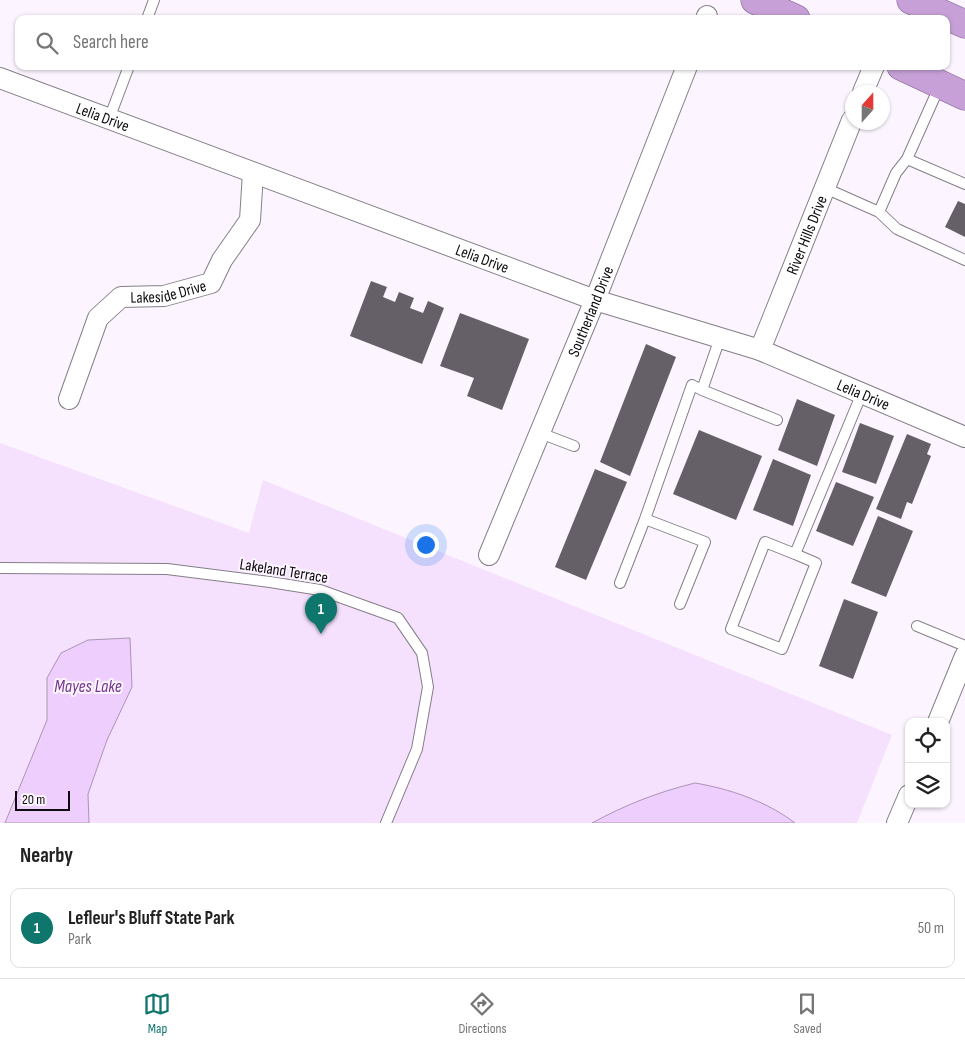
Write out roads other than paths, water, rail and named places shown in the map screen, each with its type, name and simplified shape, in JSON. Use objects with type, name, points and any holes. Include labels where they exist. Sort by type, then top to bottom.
[{"type":"highway","points":[[755,0],[787,15]]},
{"type":"highway","points":[[912,0],[965,15]]},
{"type":"highway","points":[[912,0],[945,15]]},
{"type":"highway","points":[[950,17],[965,24]]},
{"type":"highway","points":[[910,70],[965,96]]},
{"type":"street","name":"Southerland Drive","points":[[489,555],[594,300],[685,70]]},
{"type":"street","points":[[866,85],[872,70]]},
{"type":"street","name":"Lelia Drive","points":[[0,78],[594,300],[760,350],[965,437]]},
{"type":"street","name":"River Hills Drive","points":[[760,350],[848,130]]},
{"type":"street","name":"Lakeside Drive","points":[[69,399],[98,318],[107,308],[121,297],[164,296],[211,283],[222,260],[250,220],[253,172]]},
{"type":"street","points":[[940,718],[965,656]]},
{"type":"street","points":[[897,823],[905,804]]},
{"type":"lane","points":[[148,15],[154,0]]},
{"type":"lane","points":[[109,119],[127,70]]},
{"type":"lane","points":[[879,212],[896,173],[907,158],[940,84]]},
{"type":"lane","points":[[907,158],[965,184]]},
{"type":"lane","points":[[825,188],[879,212],[897,229],[965,260]]},
{"type":"lane","points":[[702,390],[720,338]]},
{"type":"lane","points":[[620,583],[645,519],[692,385],[777,420]]},
{"type":"lane","points":[[796,554],[862,394]]},
{"type":"lane","points":[[540,432],[574,446]]},
{"type":"lane","points":[[645,519],[706,542],[680,604]]},
{"type":"lane","points":[[765,542],[796,554],[816,563],[782,649],[731,629],[765,542]]},
{"type":"lane","name":"Lakeland Terrace","points":[[0,568],[167,569],[251,579],[320,590],[398,618],[422,653],[428,688],[417,749],[386,823]]},
{"type":"lane","points":[[917,626],[965,646]]},
{"type":"water","name":"Mayes Lake","points":[[130,638],[132,687],[107,740],[88,794],[89,823],[5,823],[47,720],[47,678],[61,653],[88,640]]},
{"type":"water","points":[[695,783],[721,789],[760,802],[795,823],[592,823],[642,800]]},
{"type":"place","name":"Lefleur's Bluff State Park","points":[[321,634]]}]
